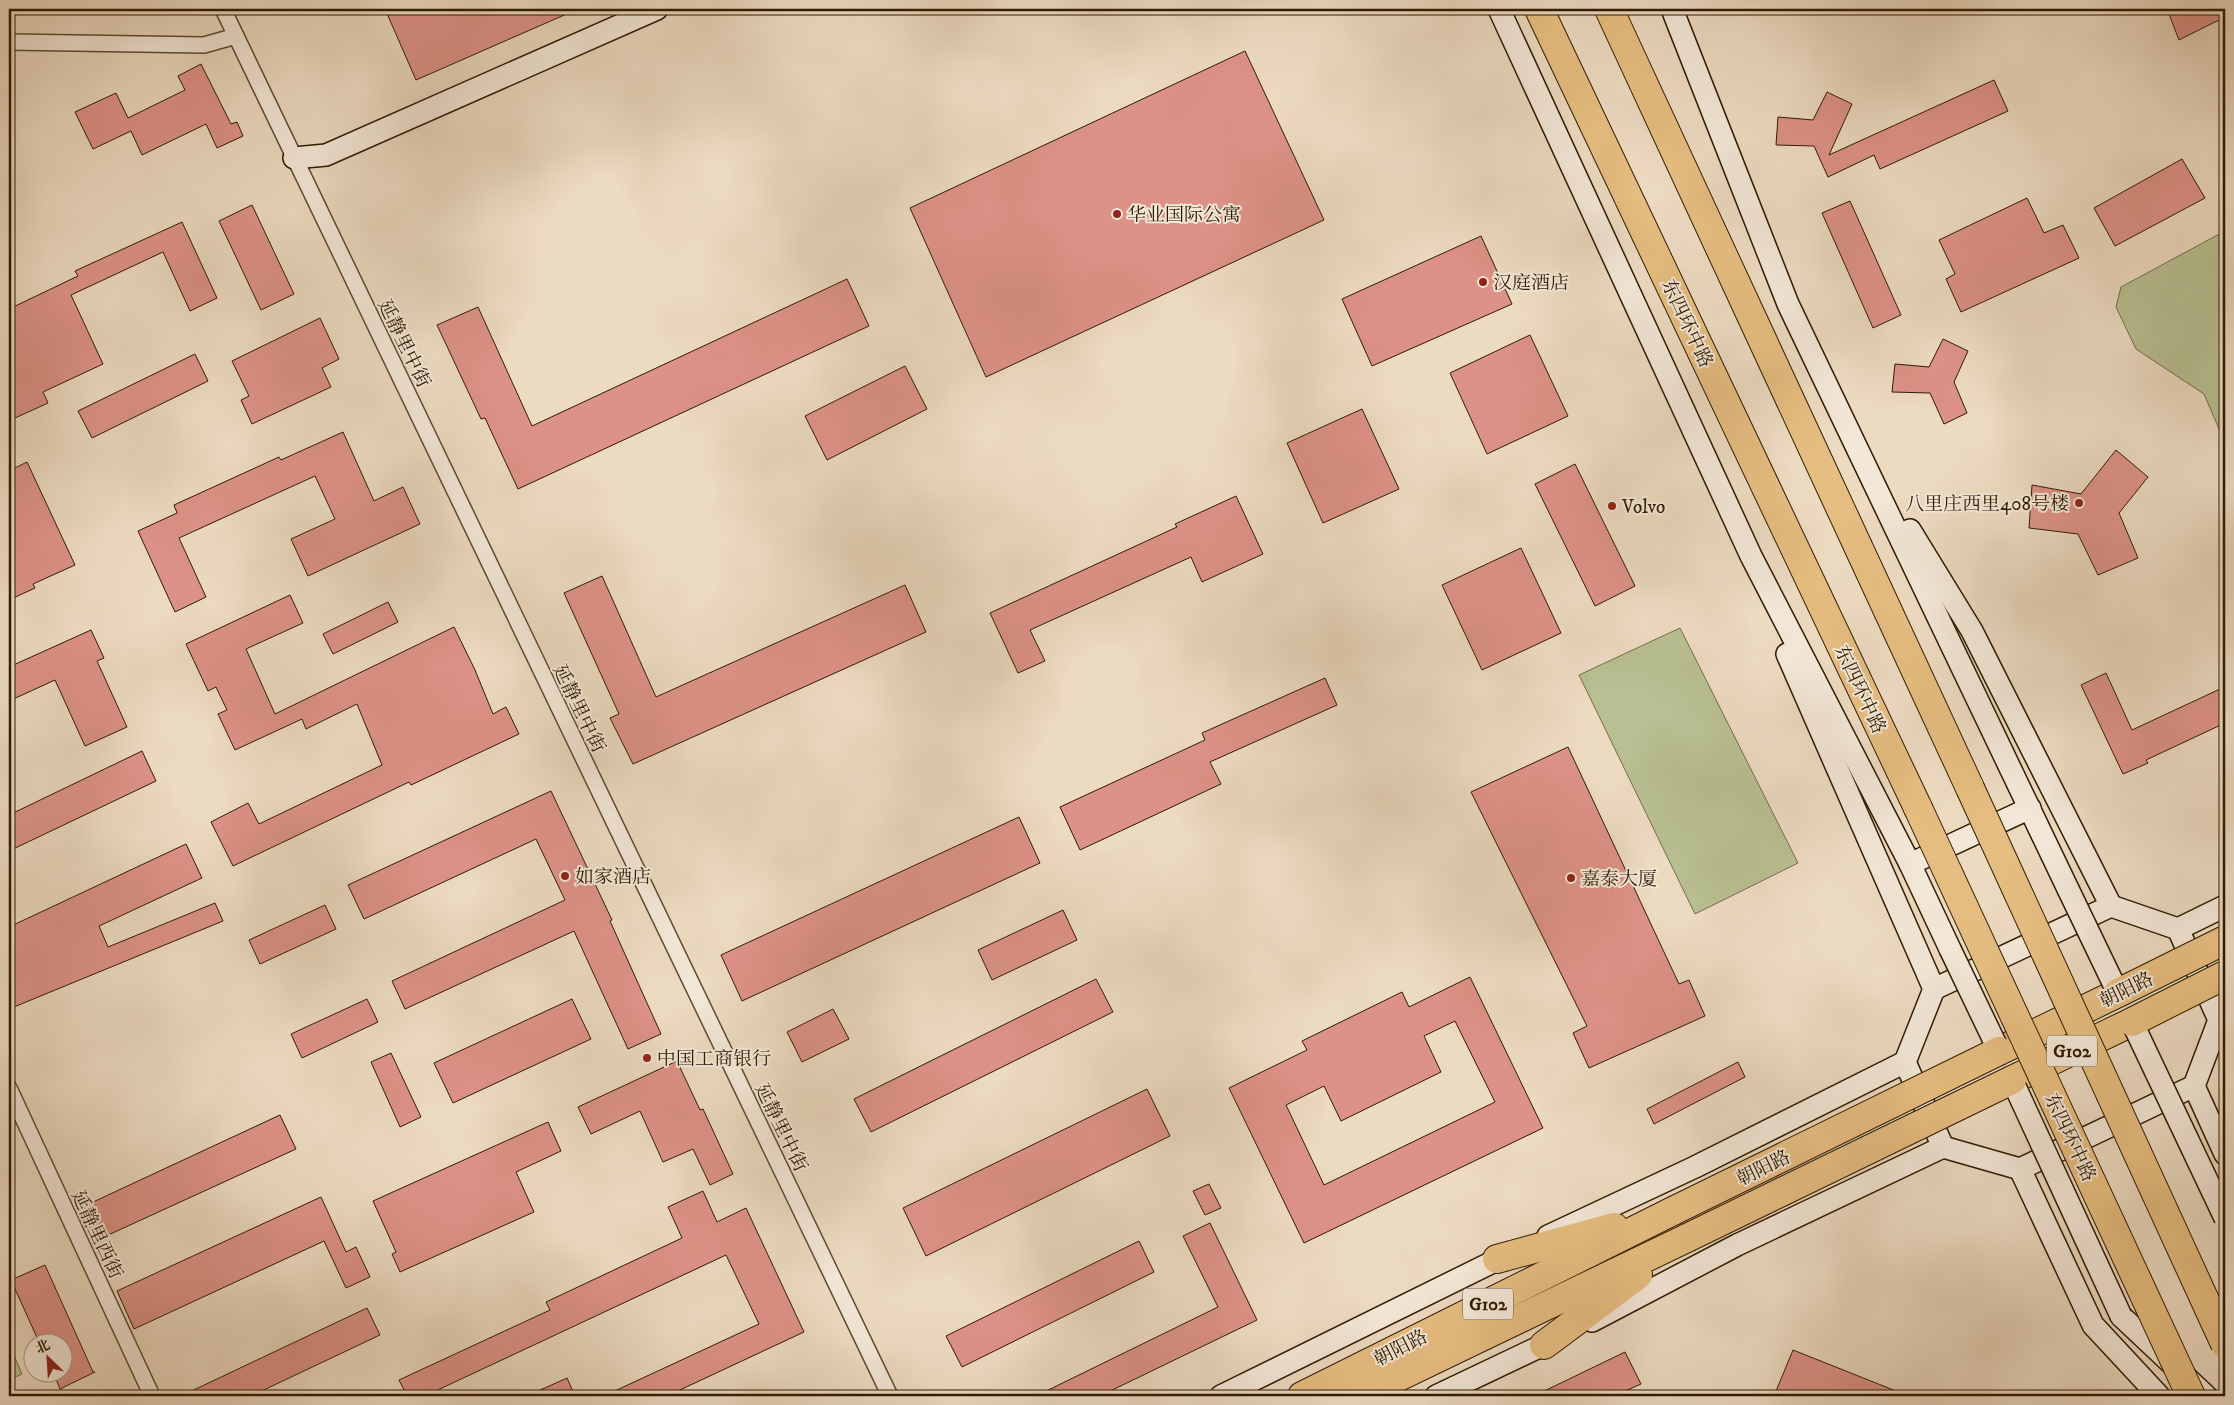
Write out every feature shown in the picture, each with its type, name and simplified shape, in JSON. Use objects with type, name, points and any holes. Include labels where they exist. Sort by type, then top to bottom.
[{"type":"highway","points":[[1531,9],[1559,52]]},
{"type":"highway","name":"东四环中路","points":[[1539,9],[1918,808],[2191,1396]]},
{"type":"highway","points":[[1612,13],[2225,1344]]},
{"type":"highway","name":"朝阳路","points":[[1302,1396],[1673,1211],[2225,940]]},
{"type":"highway","name":"朝阳路","points":[[1358,1396],[2132,1022],[2225,975]]},
{"type":"highway","points":[[1497,1259],[1673,1211]]},
{"type":"highway","points":[[1544,1345],[1687,1238]]},
{"type":"street","name":"延静里中街","points":[[222,9],[890,1396]]},
{"type":"street","points":[[294,158],[326,155],[657,9]]},
{"type":"street","name":"东四环中路","points":[[1499,9],[1751,556],[1910,864],[1999,1051],[2121,1316],[2206,1396]]},
{"type":"street","points":[[1672,9],[1788,304],[2225,1218]]},
{"type":"street","points":[[9,42],[204,45],[236,36]]},
{"type":"street","points":[[1842,415],[1972,631],[2111,906]]},
{"type":"street","name":"东四环中路","points":[[1751,556],[1783,646],[1934,989]]},
{"type":"street","points":[[1910,864],[2030,808]]},
{"type":"street","points":[[1436,1396],[1544,1345],[1737,1246],[1944,1147],[2020,1169],[2194,1086],[2222,1019],[2178,929],[2111,906],[1934,989],[1905,1062],[1944,1147]]},
{"type":"street","points":[[2178,929],[2225,906]]},
{"type":"street","name":"朝阳路","points":[[1221,1396],[1497,1259],[1696,1167],[1905,1062]]},
{"type":"street","points":[[2194,1086],[2225,1154]]},
{"type":"street","name":"延静里西街","points":[[9,1088],[152,1396]]},
{"type":"street","points":[[2020,1169],[2093,1325],[2159,1396]]},
{"type":"green space","points":[[2225,231],[2225,443],[2204,394],[2136,349],[2116,307],[2121,287]]},
{"type":"green space","points":[[1680,628],[1798,863],[1695,914],[1579,675]]},
{"type":"green space","points":[[9,1344],[22,1374],[9,1380]]},
{"type":"building","points":[[385,9],[578,9],[416,80]]},
{"type":"building","points":[[2167,9],[2225,9],[2225,17],[2179,40]]},
{"type":"building","name":"华业国际公寓","points":[[1245,51],[1324,220],[986,377],[910,208]]},
{"type":"building","points":[[201,64],[231,124],[237,122],[243,136],[217,148],[206,124],[142,155],[131,131],[93,149],[75,112],[116,93],[128,118],[185,90],[178,76]]},
{"type":"building","points":[[1994,80],[2008,111],[1880,169],[1874,155],[1828,177],[1814,146],[1776,145],[1778,117],[1813,120],[1827,92],[1852,104],[1829,155]]},
{"type":"building","points":[[2182,159],[2205,198],[2115,246],[2094,208]]},
{"type":"building","points":[[2027,198],[2044,233],[2063,225],[2079,258],[1961,312],[1946,279],[1955,274],[1939,240]]},
{"type":"building","points":[[1850,201],[1901,315],[1873,328],[1822,213]]},
{"type":"building","points":[[252,205],[294,294],[261,310],[219,221]]},
{"type":"building","points":[[182,222],[217,298],[190,311],[163,252],[71,295],[103,364],[43,392],[48,403],[15,418],[9,404],[9,309],[78,276],[75,271]]},
{"type":"building","points":[[1481,236],[1512,304],[1372,366],[1342,299]]},
{"type":"building","points":[[847,279],[869,326],[518,489],[485,418],[481,419],[437,325],[478,307],[532,426]]},
{"type":"building","points":[[320,318],[339,359],[322,368],[331,387],[252,424],[241,400],[249,396],[232,361]]},
{"type":"building","points":[[1530,335],[1568,416],[1487,454],[1450,373]]},
{"type":"building","points":[[1943,339],[1968,351],[1954,382],[1967,413],[1944,424],[1930,393],[1892,392],[1895,364],[1929,367]]},
{"type":"building","points":[[195,354],[208,381],[92,438],[78,411]]},
{"type":"building","points":[[905,366],[927,409],[827,460],[805,416]]},
{"type":"building","points":[[1362,409],[1399,489],[1323,523],[1287,443]]},
{"type":"building","points":[[343,432],[374,501],[403,487],[420,524],[308,576],[291,539],[335,519],[315,476],[179,538],[206,597],[175,612],[138,531],[177,513],[174,505],[279,457],[281,460]]},
{"type":"building","name":"八里庄西里408号楼","points":[[2116,450],[2148,477],[2119,513],[2138,558],[2098,575],[2078,534],[2029,528],[2032,485],[2081,494]]},
{"type":"building","points":[[27,462],[75,565],[33,584],[35,588],[9,600],[9,471]]},
{"type":"building","points":[[1575,464],[1635,586],[1595,606],[1535,484]]},
{"type":"building","points":[[1236,496],[1263,554],[1202,582],[1191,557],[1030,630],[1045,661],[1018,673],[990,613],[1177,527],[1175,524]]},
{"type":"building","points":[[1521,548],[1561,633],[1482,670],[1442,585]]},
{"type":"building","points":[[602,576],[656,697],[905,585],[926,632],[633,764],[610,718],[619,714],[564,593]]},
{"type":"building","points":[[290,595],[303,623],[246,649],[275,714],[454,627],[475,670],[493,714],[506,707],[519,734],[411,785],[409,782],[233,866],[211,822],[248,803],[259,824],[382,765],[357,704],[306,729],[302,719],[235,750],[218,714],[227,710],[216,687],[208,691],[186,644]]},
{"type":"building","points":[[388,602],[398,622],[333,654],[323,634]]},
{"type":"building","points":[[91,630],[104,658],[97,661],[127,727],[85,746],[55,680],[9,701],[9,667]]},
{"type":"building","points":[[2106,673],[2132,730],[2220,689],[2225,699],[2225,723],[2146,760],[2148,763],[2123,774],[2081,685]]},
{"type":"building","points":[[1325,678],[1337,705],[1210,762],[1221,784],[1080,850],[1060,807],[1205,740],[1202,733]]},
{"type":"building","name":"嘉泰大厦","points":[[1568,747],[1679,984],[1689,980],[1705,1016],[1589,1068],[1573,1033],[1587,1026],[1471,792]]},
{"type":"building","points":[[142,751],[156,781],[9,851],[9,815]]},
{"type":"building","points":[[551,791],[612,920],[610,921],[661,1034],[628,1049],[574,931],[405,1009],[392,981],[565,900],[536,839],[364,919],[348,885]]},
{"type":"building","points":[[1019,817],[1040,863],[742,1001],[721,955]]},
{"type":"building","points":[[186,844],[202,878],[99,926],[108,947],[215,903],[223,921],[9,1009],[9,927]]},
{"type":"building","points":[[325,905],[336,929],[260,964],[249,940]]},
{"type":"building","points":[[1063,910],[1077,940],[992,980],[978,950]]},
{"type":"building","points":[[1470,977],[1543,1128],[1304,1243],[1229,1088],[1307,1050],[1302,1041],[1402,992],[1409,1007]],"holes":[[[1455,1021],[1495,1102],[1324,1185],[1286,1105],[1324,1086],[1341,1121],[1441,1072],[1424,1036]]]},
{"type":"building","points":[[1096,979],[1113,1012],[871,1132],[854,1099]]},
{"type":"building","points":[[367,999],[378,1022],[302,1058],[291,1034]]},
{"type":"building","points":[[572,999],[591,1039],[453,1103],[434,1063]]},
{"type":"building","points":[[833,1009],[849,1039],[802,1062],[787,1032]]},
{"type":"building","points":[[391,1053],[421,1117],[400,1127],[371,1062]]},
{"type":"building","points":[[677,1061],[700,1110],[703,1109],[733,1174],[710,1185],[693,1149],[663,1162],[640,1111],[591,1134],[578,1107]]},
{"type":"building","points":[[1738,1062],[1745,1077],[1654,1124],[1647,1109]]},
{"type":"building","points":[[1147,1089],[1170,1136],[926,1256],[903,1208]]},
{"type":"building","points":[[280,1115],[296,1149],[93,1242],[78,1209]]},
{"type":"building","points":[[548,1122],[561,1151],[516,1172],[534,1212],[400,1272],[392,1254],[396,1252],[373,1201]]},
{"type":"building","points":[[1209,1184],[1221,1208],[1205,1215],[1193,1191]]},
{"type":"building","points":[[703,1191],[717,1222],[746,1208],[804,1332],[667,1396],[604,1396],[759,1324],[726,1255],[425,1396],[407,1396],[399,1380],[550,1310],[546,1302],[682,1238],[668,1207]]},
{"type":"building","points":[[321,1197],[346,1252],[356,1247],[370,1277],[346,1288],[324,1241],[134,1329],[117,1291]]},
{"type":"building","points":[[1210,1223],[1257,1320],[1100,1396],[1036,1396],[1218,1307],[1183,1236]]},
{"type":"building","points":[[1139,1241],[1154,1272],[962,1367],[946,1336]]},
{"type":"building","points":[[45,1265],[93,1372],[95,1372],[60,1389],[57,1382],[72,1382],[72,1332],[34,1332],[11,1280]]},
{"type":"building","points":[[367,1308],[380,1335],[251,1396],[181,1396]]},
{"type":"building","points":[[1793,1350],[1906,1395],[1906,1396],[1774,1396]]},
{"type":"building","points":[[1625,1352],[1641,1384],[1614,1396],[1534,1396]]},
{"type":"building","points":[[567,1378],[575,1396],[527,1396]]},
{"type":"place","name":"华业国际公寓","points":[[1117,214]]},
{"type":"place","name":"汉庭酒店","points":[[1483,282]]},
{"type":"place","name":"八里庄西里408号楼","points":[[2079,503]]},
{"type":"place","name":"Volvo","points":[[1612,506]]},
{"type":"place","name":"如家酒店","points":[[565,876]]},
{"type":"place","name":"嘉泰大厦","points":[[1571,878]]},
{"type":"place","name":"中国工商银行","points":[[647,1058]]}]
